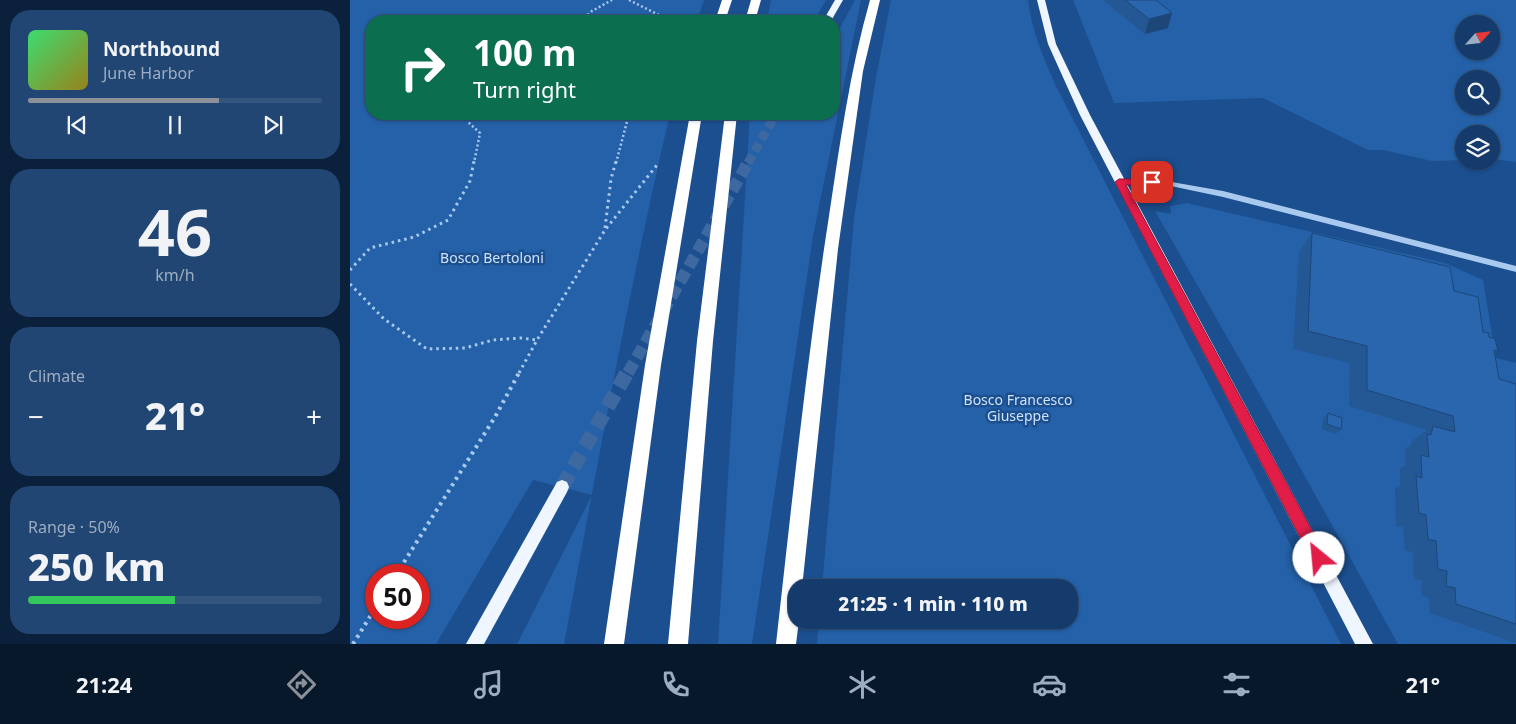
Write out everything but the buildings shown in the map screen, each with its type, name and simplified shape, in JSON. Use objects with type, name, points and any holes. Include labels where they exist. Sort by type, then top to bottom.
[{"type":"highway","points":[[722,15],[727,0]]},
{"type":"highway","points":[[752,15],[756,0]]},
{"type":"highway","points":[[786,644],[831,246],[852,108],[868,25],[875,0]]},
{"type":"highway","points":[[614,644],[653,365],[695,120]]},
{"type":"highway","points":[[678,644],[705,341],[730,120]]},
{"type":"main road","points":[[830,15],[839,0]]},
{"type":"main road","points":[[1041,0],[1050,36],[1062,66],[1119,182],[1364,644]]},
{"type":"main road","points":[[475,644],[562,487]]},
{"type":"street","points":[[1119,182],[1166,183],[1223,194],[1516,269]]},
{"type":"path","points":[[588,15],[612,0]]},
{"type":"path","points":[[629,0],[659,15]]},
{"type":"path","points":[[350,270],[370,248],[414,237],[448,220],[470,181],[480,133],[468,120]]},
{"type":"path","points":[[605,230],[611,179],[627,120]]},
{"type":"path","points":[[403,564],[495,416],[537,340],[605,230],[657,165]]},
{"type":"path","points":[[350,284],[384,319],[427,349],[465,348],[493,340],[521,338],[537,340]]},
{"type":"path","points":[[353,644],[365,625]]},
{"type":"green space","name":"Bosco Bertoloni","points":[[350,0],[704,0],[699,15],[365,15],[365,120],[669,120],[627,312],[592,495],[533,480],[436,644],[350,644]]},
{"type":"green space","points":[[771,0],[826,0],[817,15],[768,15]]},
{"type":"green space","points":[[855,0],[861,0],[840,103],[840,28]]},
{"type":"green space","name":"Bosco Francesco Giuseppe","points":[[891,0],[1028,0],[1039,44],[1056,86],[1341,644],[817,644],[818,629],[1078,629],[1078,579],[823,579],[854,218],[876,77]]},
{"type":"green space","points":[[1073,0],[1516,0],[1516,162],[1500,160],[1500,125],[1455,125],[1455,160],[1432,161],[1383,150],[1368,150],[1263,98],[1114,103]]},
{"type":"green space","points":[[750,120],[837,120],[813,236],[752,644],[718,644]]},
{"type":"green space","points":[[1187,203],[1445,263],[1483,280],[1496,358],[1516,363],[1516,644],[1398,644],[1155,211],[1171,214],[1170,206]]},
{"type":"green space","points":[[592,496],[564,644],[517,644]]},
{"type":"tunnel","points":[[748,163],[773,120]]},
{"type":"tunnel","points":[[628,373],[749,161]]},
{"type":"tunnel","points":[[562,487],[628,371]]},
{"type":"route","points":[[1152,182],[1119,182],[1319,558]]}]
